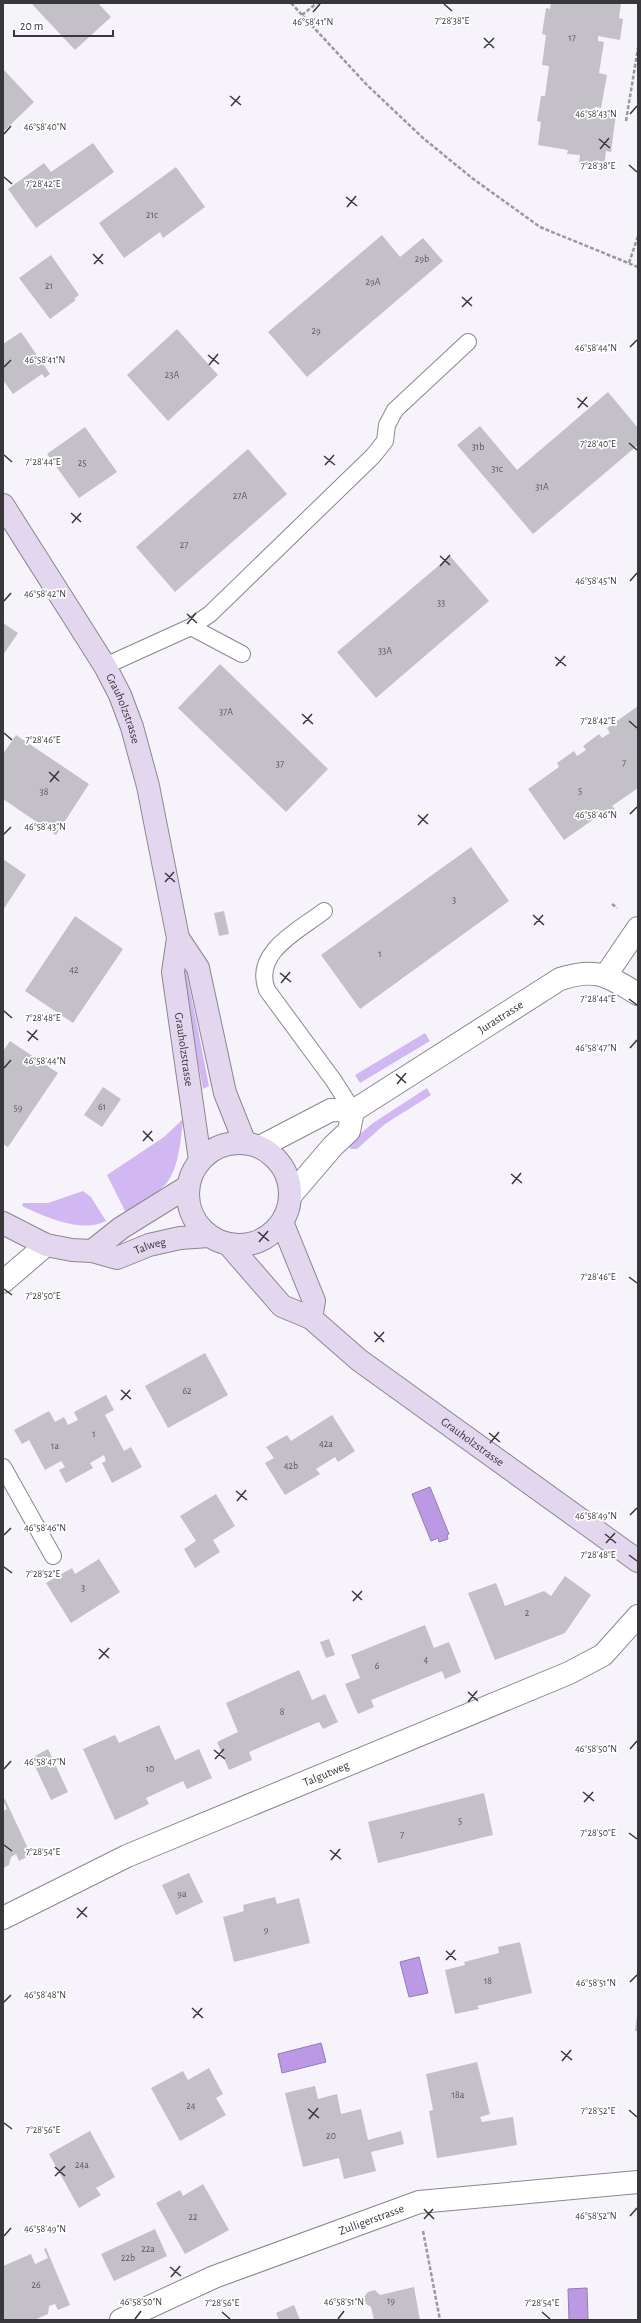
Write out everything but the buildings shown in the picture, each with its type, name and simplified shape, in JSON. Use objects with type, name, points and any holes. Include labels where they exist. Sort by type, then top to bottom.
[{"type":"street","name":"Grauholzstrasse","points":[[3,505],[105,666],[120,695],[132,727],[148,786],[178,938],[173,972],[200,1160]]},
{"type":"street","points":[[638,928],[606,975],[638,994]]},
{"type":"street","name":"Grauholzstrasse","points":[[178,938],[198,968],[225,1093],[252,1145]]},
{"type":"street","name":"Jurastrasse","points":[[353,1111],[560,979],[573,975],[606,975]]},
{"type":"street","points":[[252,1145],[279,1161],[290,1183],[291,1195],[288,1209],[282,1222],[268,1237],[249,1244],[229,1245],[209,1236],[194,1220],[187,1199],[188,1187],[191,1173],[200,1160],[213,1149],[228,1144],[252,1145],[331,1110],[353,1111],[349,1131],[291,1195]]},
{"type":"street","points":[[92,1251],[121,1228],[188,1187]]},
{"type":"street","points":[[282,1222],[314,1301],[311,1318]]},
{"type":"street","name":"Talweg","points":[[3,1223],[46,1245],[72,1250],[92,1251],[117,1258],[150,1245],[180,1238],[209,1236]]},
{"type":"street","points":[[3,1282],[46,1245]]},
{"type":"street","name":"Grauholzstrasse","points":[[229,1245],[282,1306],[311,1318],[359,1360],[638,1561]]},
{"type":"street","name":"Talgutweg","points":[[3,1918],[127,1856],[589,1664],[603,1655],[638,1616]]},
{"type":"street","name":"Zulligerstrasse","points":[[121,2320],[214,2277],[419,2202],[638,2182]]},
{"type":"lane","points":[[105,666],[191,627],[210,614],[373,456],[385,441],[387,425],[395,410],[468,342]]},
{"type":"lane","points":[[191,627],[242,654]]},
{"type":"lane","points":[[324,911],[276,948],[268,957],[264,970],[264,981],[267,990],[334,1080],[353,1111]]},
{"type":"lane","points":[[3,1467],[53,1556]]},
{"type":"path","points":[[291,3],[367,85],[423,138],[472,178],[540,227],[638,267]]},
{"type":"path","points":[[302,15],[317,3]]},
{"type":"path","points":[[626,120],[638,48]]},
{"type":"path","points":[[629,263],[638,236]]},
{"type":"path","points":[[419,2202],[440,2320]]},
{"type":"shaded area","points":[[186,969],[209,1086],[203,1089],[181,971]]},
{"type":"shaded area","points":[[425,1033],[430,1041],[360,1083],[355,1075]]},
{"type":"shaded area","points":[[427,1088],[431,1095],[385,1124],[357,1149],[351,1149],[347,1145],[373,1123]]},
{"type":"shaded area","points":[[183,1119],[177,1162],[166,1184],[147,1200],[126,1213],[107,1175],[164,1137]]},
{"type":"shaded area","points":[[83,1191],[91,1197],[106,1221],[86,1226],[74,1225],[51,1219],[22,1206],[23,1203],[48,1203]]},
{"type":"shaded area","points":[[430,1487],[449,1534],[447,1535],[448,1539],[439,1542],[438,1538],[431,1541],[412,1494]]},
{"type":"shaded area","points":[[419,1957],[428,1993],[409,1997],[400,1962]]},
{"type":"shaded area","points":[[321,2043],[326,2062],[282,2073],[278,2054]]},
{"type":"shaded area","points":[[587,2288],[588,2320],[569,2320],[568,2289]]}]
